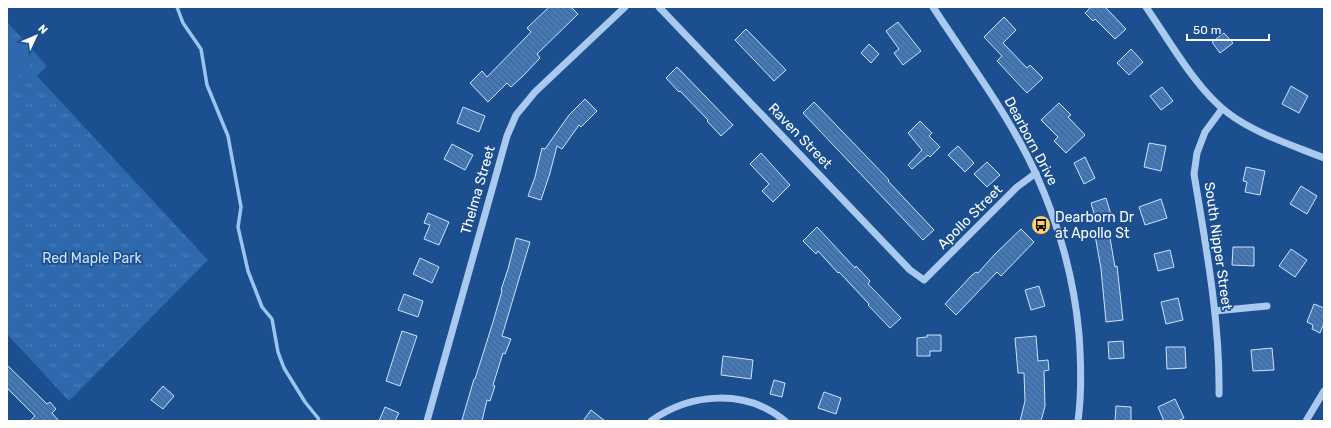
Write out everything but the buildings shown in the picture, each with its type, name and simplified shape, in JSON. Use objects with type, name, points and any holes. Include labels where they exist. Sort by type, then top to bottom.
[{"type":"street","name":"Thelma Street","points":[[427,421],[505,144],[516,115],[535,92],[625,7]]},
{"type":"street","name":"Raven Street","points":[[659,7],[910,270],[924,280]]},
{"type":"street","name":"Dearborn Drive","points":[[932,7],[1016,134],[1036,173],[1065,251],[1075,300],[1080,351],[1081,399],[1078,421]]},
{"type":"street","points":[[1146,7],[1194,79],[1222,109],[1244,124],[1262,133],[1324,158]]},
{"type":"street","name":"South Nipper Street","points":[[1219,394],[1220,370],[1215,312],[1194,174],[1197,153],[1206,132],[1222,109]]},
{"type":"street","name":"Apollo Street","points":[[924,280],[1017,187],[1036,173]]},
{"type":"street","points":[[1215,312],[1267,306]]},
{"type":"street","points":[[1306,421],[1324,391]]},
{"type":"street","points":[[652,421],[670,410],[685,404],[697,400],[720,398],[745,400],[757,404],[775,413],[785,421]]},
{"type":"green space","name":"Red Maple Park","points":[[7,22],[47,66],[37,76],[208,260],[69,401],[7,334]]},
{"type":"green space","points":[[17,47],[32,63],[7,86],[7,56]]},
{"type":"waterway","points":[[177,7],[183,23],[201,49],[207,85],[228,136],[241,207],[238,227],[248,271],[262,307],[272,319],[278,352],[284,368],[305,402],[319,421]]},
{"type":"place","name":"Dearborn Dr at Apollo St","points":[[1041,225]]}]
